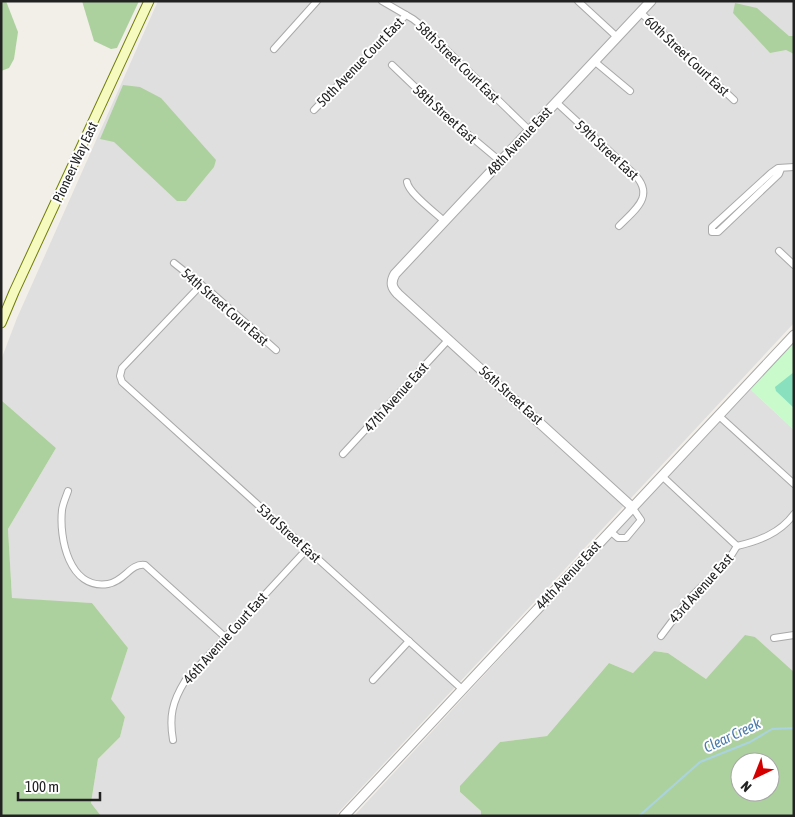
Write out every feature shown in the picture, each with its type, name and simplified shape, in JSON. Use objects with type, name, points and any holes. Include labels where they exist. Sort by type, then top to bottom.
[{"type":"main road","name":"Pioneer Way East","points":[[1,323],[150,1]]},
{"type":"street","points":[[274,49],[317,1]]},
{"type":"street","name":"58th Street Court East","points":[[382,1],[406,14],[422,26],[530,130]]},
{"type":"street","points":[[578,1],[617,36]]},
{"type":"street","name":"48th Avenue East","points":[[392,283],[395,274],[444,220],[651,1]]},
{"type":"street","name":"60th Street Court East","points":[[640,12],[734,100]]},
{"type":"street","name":"50th Avenue Court East","points":[[314,110],[406,14]]},
{"type":"street","points":[[594,61],[630,91]]},
{"type":"street","name":"58th Street East","points":[[392,65],[438,109],[500,161]]},
{"type":"street","name":"59th Street East","points":[[556,102],[633,173],[642,184],[643,197],[641,204],[619,226]]},
{"type":"street","points":[[781,169],[779,174],[718,232],[712,232],[712,227],[766,177],[778,168],[794,167]]},
{"type":"street","points":[[407,182],[407,186],[444,220]]},
{"type":"street","points":[[778,251],[794,265]]},
{"type":"street","name":"54th Street Court East","points":[[174,263],[276,350]]},
{"type":"street","name":"56th Street East","points":[[392,283],[393,289],[398,294],[632,507]]},
{"type":"street","name":"53rd Street East","points":[[201,285],[122,368],[120,376],[122,382],[462,689]]},
{"type":"street","name":"44th Avenue East","points":[[344,816],[794,335]]},
{"type":"street","name":"47th Avenue East","points":[[343,454],[448,339]]},
{"type":"street","points":[[718,415],[794,484]]},
{"type":"street","points":[[662,476],[737,546]]},
{"type":"street","points":[[68,491],[62,507],[62,535],[68,560],[77,573],[93,583],[108,584],[121,580],[135,566],[145,565],[225,637]]},
{"type":"street","points":[[610,531],[618,538],[626,538],[641,520],[632,507]]},
{"type":"street","name":"43rd Avenue East","points":[[661,636],[688,600],[729,560],[737,546],[767,536],[780,528],[794,514]]},
{"type":"street","name":"46th Avenue Court East","points":[[173,740],[170,719],[176,696],[188,677],[307,549]]},
{"type":"street","points":[[774,638],[794,635]]},
{"type":"street","points":[[373,680],[409,641]]},
{"type":"shaded area","points":[[158,1],[794,1],[794,323],[335,816],[101,816],[91,803],[98,759],[120,737],[125,717],[110,699],[128,648],[92,603],[12,599],[8,529],[56,448],[1,400],[1,360],[17,318]]},
{"type":"shaded area","points":[[749,388],[794,430],[794,672],[755,637],[706,679],[668,653],[654,651],[633,673],[609,663],[547,736],[500,742],[460,792],[481,811],[481,816],[354,816]]},
{"type":"green space","points":[[1,1],[6,1],[18,32],[14,59],[9,68],[1,71]]},
{"type":"green space","points":[[82,1],[139,1],[117,48],[111,49],[94,41]]},
{"type":"green space","points":[[735,3],[757,8],[789,36],[794,36],[794,54],[786,50],[770,53],[733,13]]},
{"type":"green space","points":[[123,85],[140,87],[161,98],[216,160],[214,167],[186,201],[177,201],[114,142],[100,139]]},
{"type":"green space","points":[[794,340],[794,430],[749,388]]},
{"type":"green space","points":[[794,372],[794,408],[776,391],[775,387]]},
{"type":"green space","points":[[1,400],[56,448],[8,529],[12,598],[92,603],[128,648],[111,699],[125,717],[120,737],[98,759],[91,803],[101,816],[1,816]]},
{"type":"green space","points":[[745,635],[755,637],[794,672],[794,816],[481,816],[481,811],[460,792],[460,786],[500,742],[547,736],[609,663],[633,673],[654,651],[668,653],[706,679]]},
{"type":"waterway","name":"Clear Creek","points":[[639,816],[700,762],[750,742],[772,729],[794,728]]}]
